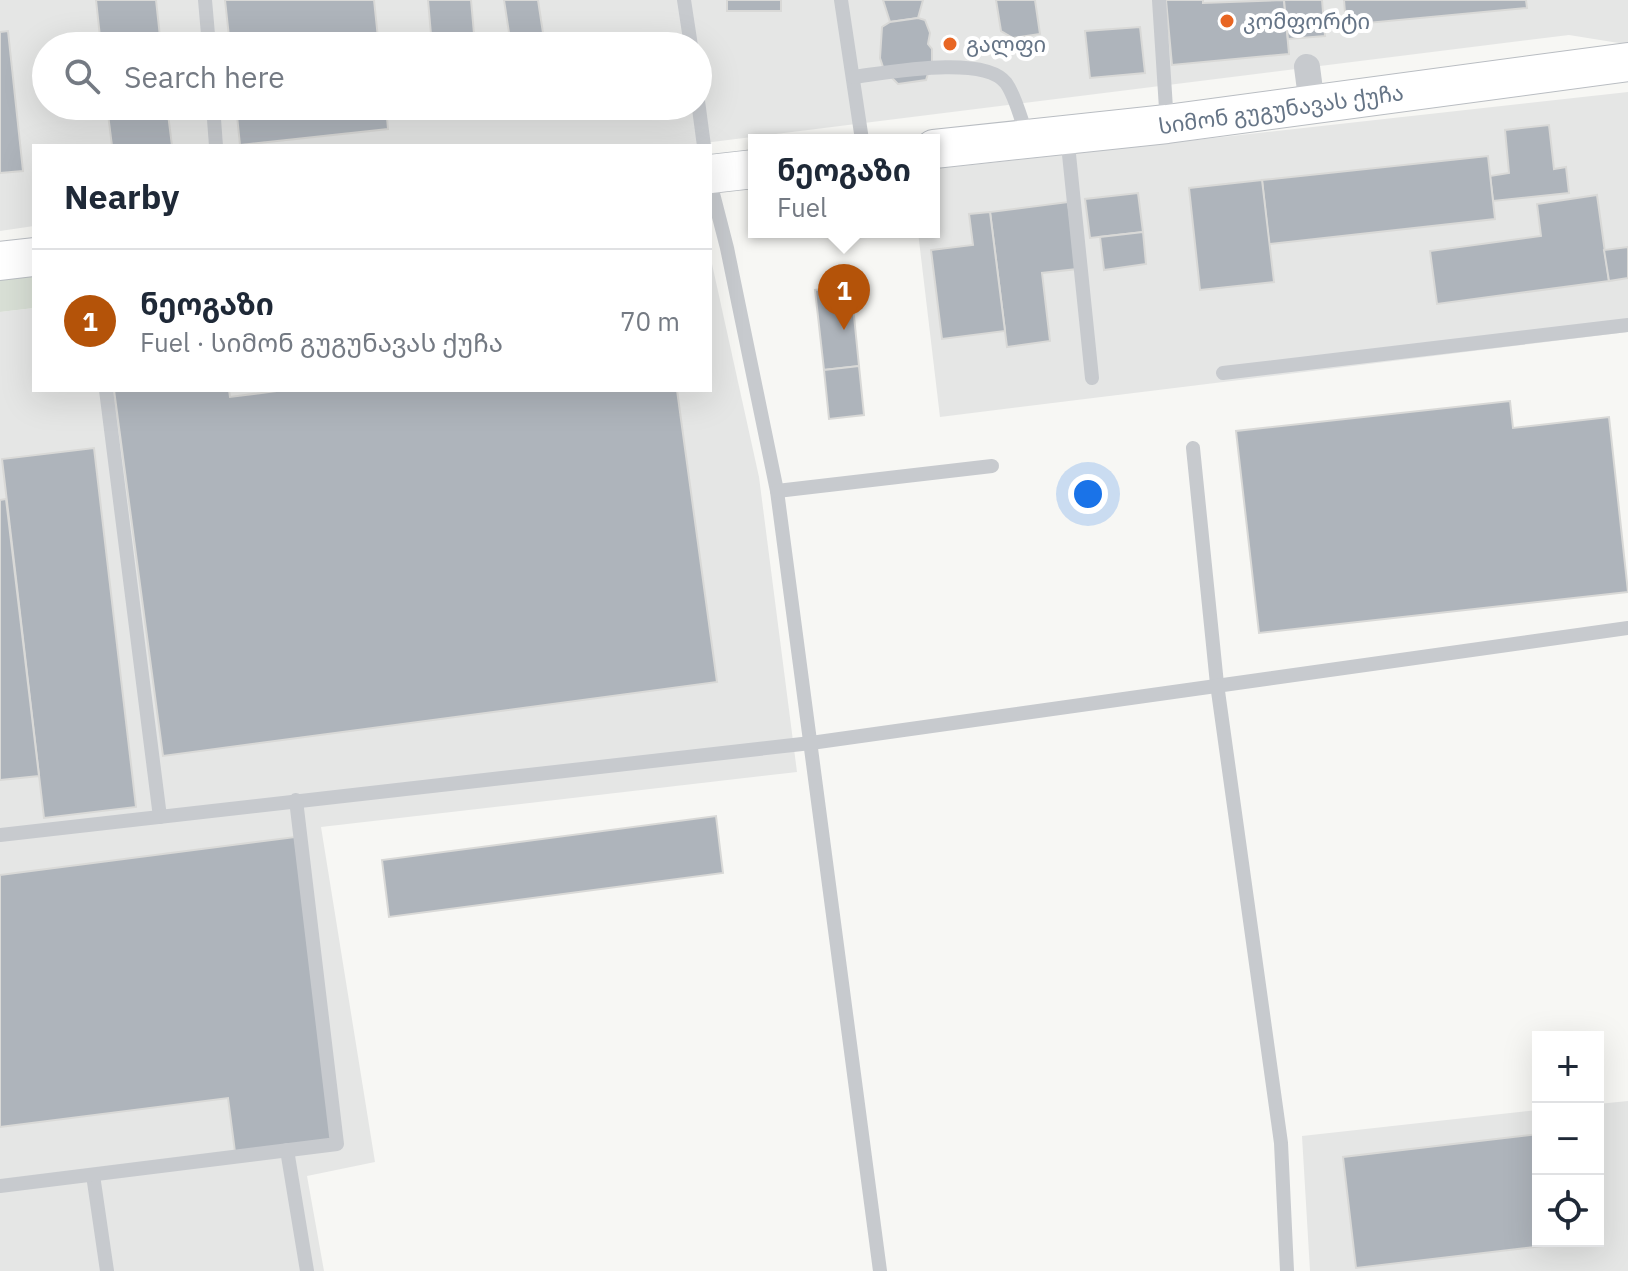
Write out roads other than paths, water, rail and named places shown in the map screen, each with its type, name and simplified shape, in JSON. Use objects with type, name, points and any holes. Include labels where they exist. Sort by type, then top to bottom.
[{"type":"main road","name":"სიმონ გუგუნავას ქუჩა","points":[[940,148],[1167,124],[1628,62]]},
{"type":"main road","points":[[712,174],[748,170]]},
{"type":"main road","points":[[0,261],[32,257]]},
{"type":"street","points":[[1307,67],[1312,105]]},
{"type":"lane","points":[[205,0],[208,32]]},
{"type":"lane","points":[[684,0],[689,32]]},
{"type":"lane","points":[[841,0],[861,134]]},
{"type":"lane","points":[[1159,0],[1167,124]]},
{"type":"lane","points":[[853,77],[923,69],[972,67],[991,71],[1006,84],[1029,139]]},
{"type":"lane","points":[[214,120],[216,144]]},
{"type":"lane","points":[[701,120],[704,144]]},
{"type":"lane","points":[[1067,135],[1092,378]]},
{"type":"lane","points":[[712,190],[777,491],[880,1271]]},
{"type":"lane","points":[[712,251],[727,248]]},
{"type":"lane","points":[[1223,373],[1628,325]]},
{"type":"lane","points":[[106,392],[160,817]]},
{"type":"lane","points":[[1193,448],[1217,684],[1281,1143],[1287,1271]]},
{"type":"lane","points":[[777,491],[992,466]]},
{"type":"lane","points":[[0,835],[811,743],[1628,628]]},
{"type":"lane","points":[[0,1186],[337,1144],[296,800]]},
{"type":"lane","points":[[287,1150],[307,1271]]},
{"type":"lane","points":[[93,1175],[107,1271]]},
{"type":"place","name":"კომფორტი","points":[[1227,21]]},
{"type":"place","name":"გალფი","points":[[950,44]]},
{"type":"place","name":"ნეოგაზი","points":[[844,330]]}]
